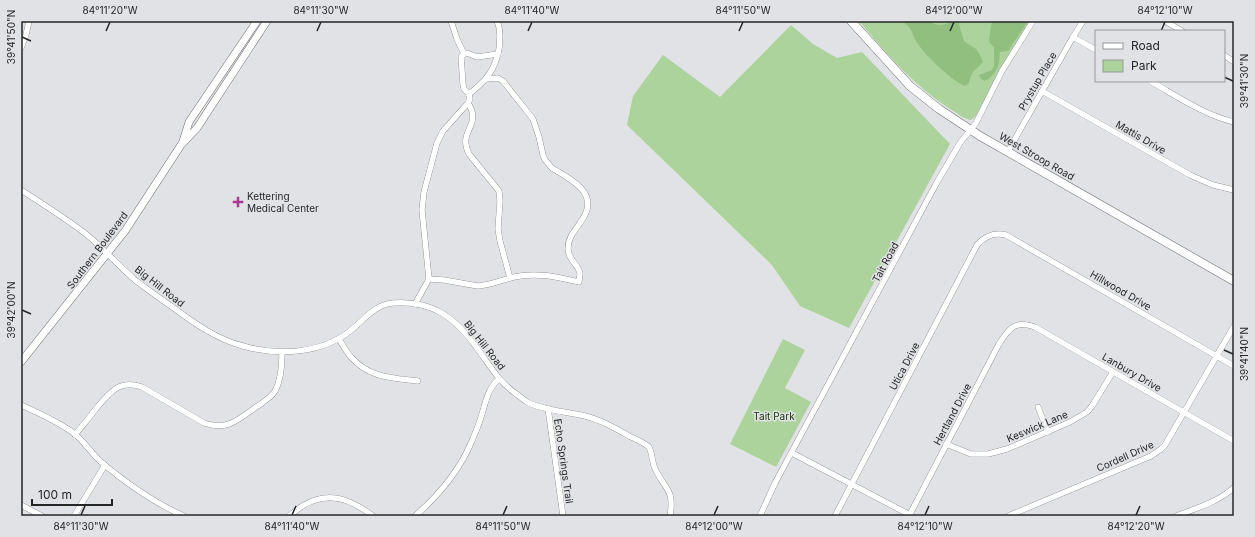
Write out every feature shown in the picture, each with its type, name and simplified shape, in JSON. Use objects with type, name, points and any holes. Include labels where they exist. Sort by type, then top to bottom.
[{"type":"main road","name":"West Stroop Road","points":[[851,21],[910,86],[939,110],[971,130],[1234,280]]},
{"type":"street","points":[[21,48],[29,21]]},
{"type":"street","name":"Southern Boulevard","points":[[181,145],[189,122],[257,21]]},
{"type":"street","name":"Southern Boulevard","points":[[21,362],[125,231],[181,145],[197,128],[267,21]]},
{"type":"street","points":[[451,21],[464,54]]},
{"type":"street","points":[[469,94],[478,88],[494,66],[498,54],[500,36],[497,21]]},
{"type":"street","name":"Tait Road","points":[[760,516],[767,499],[936,184],[960,143],[976,123],[1002,71],[1033,21]]},
{"type":"street","name":"Prystup Place","points":[[1008,151],[1083,21]]},
{"type":"street","points":[[1165,21],[1180,30]]},
{"type":"street","points":[[1073,37],[1095,49]]},
{"type":"street","points":[[464,54],[467,53],[477,57],[498,54]]},
{"type":"street","points":[[415,304],[429,279],[427,252],[422,221],[424,192],[440,135],[470,99],[469,94],[464,89],[463,84],[461,57],[464,54]]},
{"type":"street","points":[[1225,56],[1234,62]]},
{"type":"street","points":[[429,279],[478,286],[510,278],[538,274],[579,282],[580,273],[568,253],[568,244],[571,235],[586,214],[588,207],[585,193],[578,184],[548,164],[543,155],[539,136],[533,119],[503,81],[498,78],[486,78]]},
{"type":"street","points":[[1152,82],[1204,111],[1234,122]]},
{"type":"street","name":"Mattis Drive","points":[[1042,91],[1190,175],[1212,185],[1234,190]]},
{"type":"street","points":[[468,103],[473,110],[474,118],[465,138],[466,149],[499,191],[500,200],[498,229],[510,278]]},
{"type":"street","name":"Big Hill Road","points":[[21,190],[80,230],[135,279],[160,298],[212,334],[242,346],[282,352],[317,347],[338,339],[382,305],[394,302],[415,304],[436,310],[446,315],[456,322],[477,347],[499,379],[527,402],[602,422],[646,445],[650,451],[654,466],[671,495],[672,506],[670,516]]},
{"type":"street","name":"Hillwood Drive","points":[[997,234],[1006,235],[1234,366]]},
{"type":"street","name":"Utica Drive","points":[[835,516],[977,245],[984,238],[997,234]]},
{"type":"street","name":"Lanbury Drive","points":[[1018,325],[1023,324],[1036,327],[1234,442]]},
{"type":"street","name":"Hertland Drive","points":[[910,516],[999,344],[1010,329],[1018,325]]},
{"type":"street","name":"Cordell Drive","points":[[1008,516],[1156,453],[1165,445],[1234,326]]},
{"type":"street","points":[[338,339],[351,357],[365,369],[385,377],[418,381]]},
{"type":"street","points":[[75,435],[110,392],[120,386],[131,384],[142,387],[204,424],[214,426],[227,425],[240,419],[273,394],[279,380],[282,352]]},
{"type":"street","name":"Keswick Lane","points":[[946,444],[971,454],[988,454],[1007,449],[1048,432],[1076,419],[1087,412],[1096,400],[1112,372]]},
{"type":"street","points":[[415,516],[442,489],[463,458],[477,427],[487,395],[492,386],[499,379]]},
{"type":"street","points":[[21,405],[48,418],[75,435],[105,465],[145,494],[184,516]]},
{"type":"street","points":[[1038,407],[1048,432]]},
{"type":"street","name":"Echo Springs Trail","points":[[548,408],[563,516]]},
{"type":"street","points":[[792,453],[910,516]]},
{"type":"street","points":[[74,516],[105,465]]},
{"type":"street","points":[[1176,516],[1216,500],[1234,487]]},
{"type":"street","points":[[289,516],[303,505],[317,499],[330,497],[353,503],[373,516]]},
{"type":"street","points":[[21,504],[42,516]]},
{"type":"green space","points":[[925,20],[939,25],[958,21],[964,41],[976,49],[983,62],[974,71],[969,83],[965,86],[940,68],[922,49],[912,31],[902,21]]},
{"type":"green space","points":[[859,21],[1030,21],[1001,69],[976,116],[971,120],[961,116],[926,91],[891,58]]},
{"type":"green space","points":[[992,21],[1028,21],[1008,51],[1000,52],[996,71],[985,81],[981,79],[979,75],[992,70],[994,66],[994,48],[989,39]]},
{"type":"green space","points":[[791,25],[813,44],[837,58],[862,52],[950,144],[849,328],[800,306],[772,265],[627,125],[633,96],[663,55],[720,97]]},
{"type":"green space","name":"Tait Park","points":[[783,339],[805,350],[785,388],[811,402],[776,467],[730,444]]},
{"type":"place","name":"Kettering Medical Center","points":[[238,202]]}]
